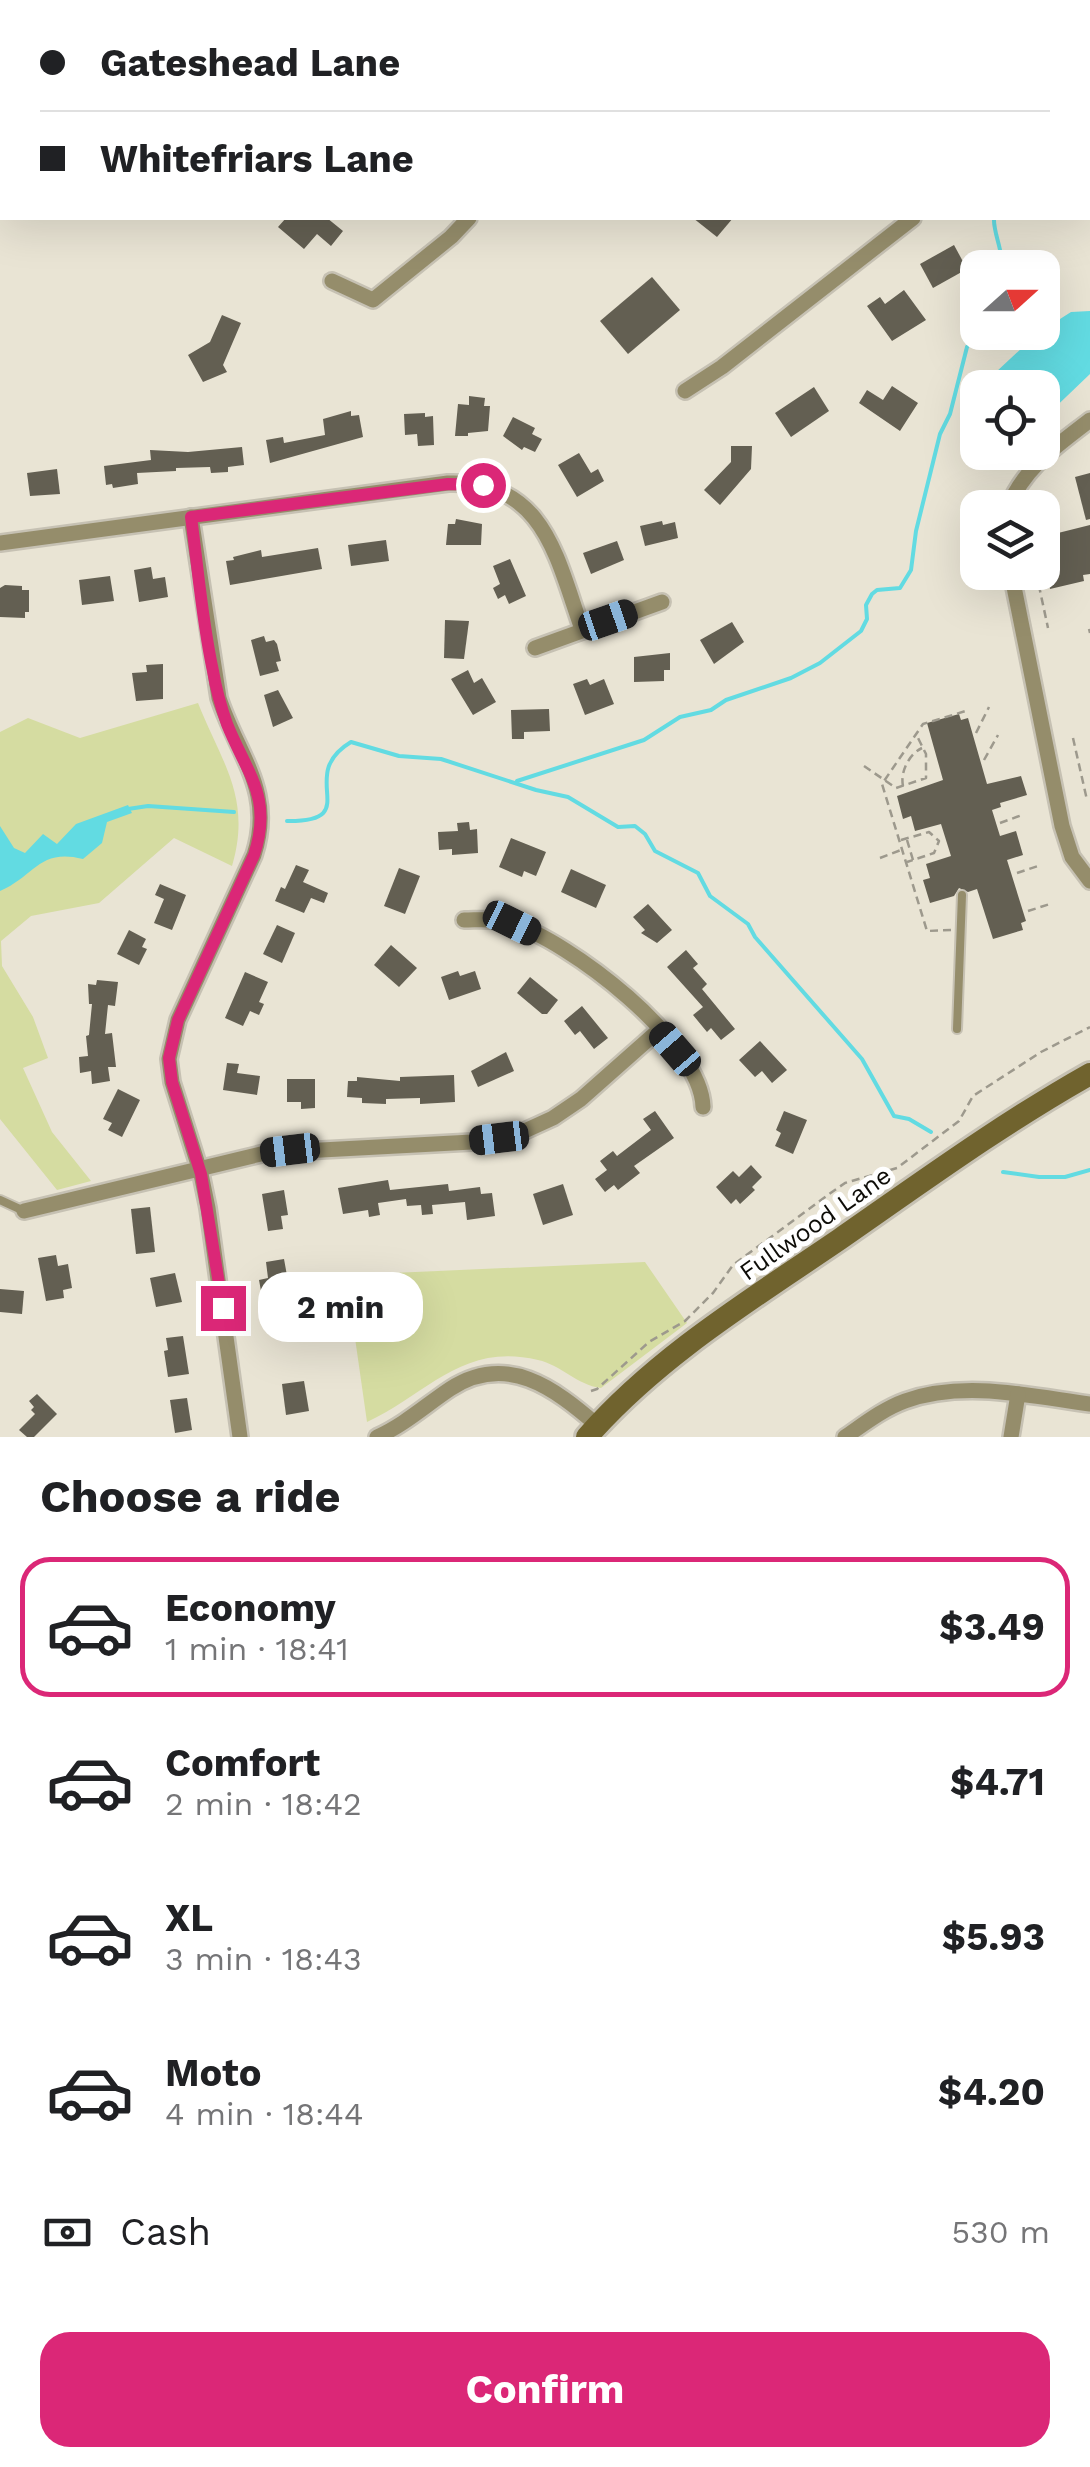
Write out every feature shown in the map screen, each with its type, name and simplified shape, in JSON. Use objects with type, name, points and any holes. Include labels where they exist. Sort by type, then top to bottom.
[{"type":"street","points":[[332,281],[373,300],[467,220]]},
{"type":"street","points":[[686,392],[910,220]]},
{"type":"street","points":[[1016,490],[1023,476],[1090,420]]},
{"type":"street","points":[[0,543],[448,484],[494,487],[518,500],[548,535],[582,630]]},
{"type":"street","points":[[191,517],[215,683],[228,725],[253,775],[262,818],[254,855],[172,1035],[170,1070],[199,1167],[240,1437]]},
{"type":"street","points":[[1015,590],[1062,826],[1072,857],[1090,881]]},
{"type":"street","points":[[535,648],[662,602]]},
{"type":"street","points":[[464,920],[512,923],[567,950],[624,993],[696,1076],[702,1107]]},
{"type":"street","points":[[24,1211],[199,1167],[290,1150],[472,1142],[518,1134],[553,1118],[581,1099],[659,1030]]},
{"type":"street","name":"Fullwood Lane","points":[[592,1431],[638,1386],[708,1330],[972,1148],[1090,1074]]},
{"type":"street","points":[[378,1437],[463,1382],[496,1374],[525,1378],[556,1390],[592,1431]]},
{"type":"street","points":[[845,1437],[876,1415],[906,1401],[943,1392],[1018,1394],[1090,1404]]},
{"type":"street","points":[[1012,1437],[1018,1394]]},
{"type":"lane","points":[[957,1029],[962,896]]},
{"type":"lane","points":[[0,1200],[24,1211]]},
{"type":"path","points":[[1040,590],[1048,628]]},
{"type":"path","points":[[976,732],[989,707]]},
{"type":"path","points":[[960,930],[927,931],[882,784],[923,724],[969,710]]},
{"type":"path","points":[[864,766],[896,788],[926,778],[924,749],[916,734]]},
{"type":"path","points":[[984,760],[998,735]]},
{"type":"path","points":[[1073,738],[1087,800]]},
{"type":"path","points":[[905,787],[902,771],[915,751],[932,748]]},
{"type":"path","points":[[891,812],[900,809]]},
{"type":"path","points":[[1000,823],[1022,816]]},
{"type":"path","points":[[900,840],[926,832],[936,836],[939,844],[928,858],[907,862]]},
{"type":"path","points":[[936,836],[942,833]]},
{"type":"path","points":[[906,838],[913,860]]},
{"type":"path","points":[[939,844],[945,842]]},
{"type":"path","points":[[880,858],[903,850]]},
{"type":"path","points":[[1016,874],[1038,866]]},
{"type":"path","points":[[915,890],[924,887]]},
{"type":"path","points":[[1028,911],[1050,904]]},
{"type":"path","points":[[591,1390],[597,1389],[648,1342],[685,1321],[713,1293],[733,1265],[832,1192],[898,1168],[958,1121],[973,1096],[1041,1052],[1090,1027]]},
{"type":"green space","points":[[198,703],[225,763],[236,800],[237,842],[232,866],[174,838],[99,903],[31,916],[1,941],[2,966],[33,1017],[48,1058],[23,1068],[52,1132],[91,1181],[57,1190],[0,1119],[0,732],[28,718],[80,738]]},
{"type":"green space","points":[[645,1262],[687,1323],[601,1388],[538,1360],[488,1358],[447,1374],[367,1422],[346,1275]]},
{"type":"water","points":[[1090,311],[1090,374],[1060,403],[1060,370],[998,370],[1020,350],[1060,350],[1060,319],[1071,312]]},
{"type":"water","points":[[128,805],[132,813],[107,822],[102,843],[83,859],[47,860],[0,891],[0,826],[14,848],[25,853],[43,834],[57,844],[76,824]]},
{"type":"building","points":[[284,220],[329,220],[343,231],[331,246],[317,234],[304,249],[278,227]]},
{"type":"building","points":[[696,220],[731,220],[717,237]]},
{"type":"building","points":[[954,245],[960,256],[960,273],[933,288],[920,264]]},
{"type":"building","points":[[652,277],[680,310],[628,354],[600,321]]},
{"type":"building","points":[[904,290],[926,320],[892,341],[867,306],[880,297],[885,304]]},
{"type":"building","points":[[222,315],[241,323],[223,365],[227,372],[203,382],[188,355],[210,342]]},
{"type":"building","points":[[892,386],[918,403],[900,431],[859,403],[867,390],[883,400]]},
{"type":"building","points":[[814,387],[829,411],[791,437],[775,413]]},
{"type":"building","points":[[469,396],[485,398],[484,406],[490,406],[488,431],[455,436],[458,404],[469,405]]},
{"type":"building","points":[[351,411],[351,416],[359,415],[363,437],[270,463],[266,440],[283,437],[284,443],[325,435],[323,419]]},
{"type":"building","points":[[425,413],[425,417],[433,416],[434,445],[418,446],[417,434],[405,435],[404,414]]},
{"type":"building","points":[[513,417],[535,428],[532,434],[542,439],[535,452],[524,447],[522,450],[503,436]]},
{"type":"building","points":[[731,446],[752,446],[751,469],[720,505],[704,490],[731,462]]},
{"type":"building","points":[[242,447],[244,465],[228,467],[228,472],[211,473],[210,467],[176,468],[137,473],[138,484],[113,488],[112,484],[106,485],[104,466],[151,460],[150,450],[188,452]]},
{"type":"building","points":[[579,453],[591,473],[598,469],[604,481],[577,497],[558,465]]},
{"type":"building","points":[[57,469],[60,494],[30,496],[27,473]]},
{"type":"building","points":[[1090,473],[1090,519],[1086,520],[1075,477]]},
{"type":"building","points":[[456,519],[482,524],[481,545],[446,545],[448,524],[455,524]]},
{"type":"building","points":[[662,521],[663,525],[675,522],[678,538],[645,546],[640,526]]},
{"type":"building","points":[[1090,525],[1090,574],[1083,575],[1084,581],[1060,587],[1060,532]]},
{"type":"building","points":[[386,540],[389,561],[351,566],[348,545]]},
{"type":"building","points":[[617,541],[624,560],[591,574],[583,553]]},
{"type":"building","points":[[318,548],[322,569],[230,585],[226,561],[234,560],[233,557],[261,550],[262,557]]},
{"type":"building","points":[[510,559],[526,596],[509,604],[505,595],[498,599],[493,588],[500,584],[493,566]]},
{"type":"building","points":[[151,567],[153,579],[165,577],[168,597],[139,602],[134,570]]},
{"type":"building","points":[[110,576],[114,601],[82,605],[79,580]]},
{"type":"building","points":[[5,585],[29,590],[29,612],[25,612],[25,618],[0,617],[0,588]]},
{"type":"building","points":[[445,620],[469,621],[464,659],[444,658]]},
{"type":"building","points":[[732,622],[744,642],[714,664],[700,640]]},
{"type":"building","points":[[264,636],[266,642],[274,640],[277,644],[281,661],[276,662],[279,671],[260,676],[251,640]]},
{"type":"building","points":[[670,653],[670,670],[664,670],[664,681],[634,682],[634,657]]},
{"type":"building","points":[[163,664],[163,699],[136,701],[132,673],[147,672],[146,665]]},
{"type":"building","points":[[468,670],[474,683],[482,678],[496,702],[473,715],[451,679]]},
{"type":"building","points":[[587,679],[590,685],[604,679],[614,704],[585,715],[573,684]]},
{"type":"building","points":[[278,690],[293,718],[273,727],[264,695]]},
{"type":"building","points":[[549,709],[550,731],[524,732],[524,739],[512,739],[511,710]]},
{"type":"building","points":[[959,714],[961,720],[968,718],[987,784],[1021,776],[1027,795],[1000,803],[1001,807],[992,810],[1000,836],[1016,831],[1023,855],[1007,860],[1026,921],[1021,923],[1023,930],[993,939],[977,889],[968,892],[959,888],[954,896],[930,903],[923,880],[930,878],[926,864],[951,856],[941,824],[915,831],[911,816],[903,819],[897,796],[943,780],[927,723]]},
{"type":"building","points":[[469,822],[470,830],[477,829],[478,853],[452,855],[452,849],[439,850],[438,832],[458,831],[457,823]]},
{"type":"building","points":[[511,838],[546,852],[536,876],[524,871],[522,877],[499,867]]},
{"type":"building","points":[[296,865],[309,870],[303,882],[328,893],[324,903],[311,898],[304,913],[275,901]]},
{"type":"building","points":[[399,868],[420,876],[405,914],[384,906]]},
{"type":"building","points":[[571,869],[606,885],[596,908],[561,892]]},
{"type":"building","points":[[160,884],[186,895],[172,930],[154,923],[164,899],[155,895]]},
{"type":"building","points":[[648,904],[672,930],[657,943],[641,933],[645,930],[633,917]]},
{"type":"building","points":[[277,925],[295,933],[282,963],[263,954]]},
{"type":"building","points":[[129,930],[146,939],[142,947],[147,949],[139,965],[117,954]]},
{"type":"building","points":[[391,945],[417,968],[399,987],[374,965]]},
{"type":"building","points":[[686,950],[698,964],[693,968],[707,984],[702,989],[735,1029],[721,1040],[711,1028],[707,1032],[693,1015],[703,1007],[667,967]]},
{"type":"building","points":[[458,971],[460,976],[475,971],[481,989],[449,1000],[441,977]]},
{"type":"building","points":[[245,972],[268,982],[259,1002],[264,1004],[259,1015],[250,1011],[243,1026],[225,1018]]},
{"type":"building","points":[[530,977],[558,1000],[547,1014],[517,993]]},
{"type":"building","points":[[97,980],[118,982],[115,1006],[108,1005],[105,1034],[112,1033],[116,1067],[108,1067],[110,1081],[92,1084],[91,1071],[80,1073],[79,1057],[88,1056],[86,1036],[92,1004],[88,984],[96,985]]},
{"type":"building","points":[[582,1006],[608,1038],[594,1049],[580,1031],[575,1035],[564,1021]]},
{"type":"building","points":[[760,1041],[787,1070],[772,1083],[762,1071],[755,1077],[739,1060]]},
{"type":"building","points":[[506,1052],[514,1071],[478,1087],[471,1071]]},
{"type":"building","points":[[227,1063],[239,1064],[237,1073],[260,1076],[257,1095],[223,1090]]},
{"type":"building","points":[[454,1075],[455,1102],[420,1104],[420,1098],[386,1099],[386,1104],[362,1103],[362,1098],[347,1097],[348,1081],[357,1081],[357,1077],[400,1081],[400,1077]]},
{"type":"building","points":[[287,1079],[315,1079],[315,1108],[301,1109],[301,1102],[287,1102]]},
{"type":"building","points":[[118,1089],[140,1100],[122,1137],[108,1130],[112,1123],[103,1119]]},
{"type":"building","points":[[655,1111],[674,1138],[634,1166],[640,1173],[618,1190],[614,1185],[605,1192],[595,1179],[607,1170],[600,1161],[613,1151],[617,1156],[651,1130],[643,1119]]},
{"type":"building","points":[[784,1111],[807,1120],[793,1154],[775,1146],[781,1133],[776,1130]]},
{"type":"building","points":[[751,1165],[762,1177],[740,1204],[736,1199],[731,1204],[716,1187],[733,1171],[739,1177]]},
{"type":"building","points":[[388,1180],[390,1190],[448,1184],[449,1191],[480,1187],[481,1194],[492,1193],[495,1216],[467,1220],[465,1202],[432,1205],[433,1214],[422,1215],[421,1205],[407,1206],[406,1199],[378,1203],[380,1215],[369,1217],[368,1210],[343,1214],[338,1188]]},
{"type":"building","points":[[563,1184],[573,1215],[543,1225],[533,1194]]},
{"type":"building","points":[[284,1190],[288,1215],[281,1216],[283,1229],[268,1231],[262,1194]]},
{"type":"building","points":[[150,1207],[155,1252],[136,1254],[131,1209]]},
{"type":"building","points":[[56,1255],[58,1266],[68,1264],[72,1288],[63,1290],[64,1298],[46,1301],[38,1258]]},
{"type":"building","points":[[284,1259],[288,1281],[283,1281],[284,1288],[261,1291],[259,1280],[268,1278],[266,1262]]},
{"type":"building","points":[[175,1273],[182,1302],[156,1307],[150,1278]]},
{"type":"building","points":[[0,1289],[24,1291],[22,1314],[0,1312]]},
{"type":"building","points":[[299,1302],[307,1335],[290,1338],[284,1304]]},
{"type":"building","points":[[183,1336],[189,1374],[168,1377],[166,1338]]},
{"type":"building","points":[[304,1381],[309,1411],[286,1415],[282,1384]]},
{"type":"building","points":[[37,1394],[57,1414],[34,1437],[27,1437],[19,1430],[35,1414],[29,1401]]},
{"type":"building","points":[[187,1398],[192,1430],[175,1433],[170,1400]]},
{"type":"waterway","points":[[994,220],[1000,250]]},
{"type":"waterway","points":[[517,781],[644,740],[680,717],[711,710],[726,700],[791,678],[820,663],[861,631],[872,594],[900,588],[911,570],[916,531],[940,434],[950,414],[966,350]]},
{"type":"waterway","points":[[287,821],[322,814],[327,805],[328,769],[335,755],[351,742],[399,756],[441,759],[568,797],[618,827],[635,826],[655,851],[698,873],[710,896],[748,924],[755,937],[862,1059],[894,1116],[909,1119],[931,1132]]},
{"type":"waterway","points":[[128,809],[148,806],[234,812]]},
{"type":"waterway","points":[[1003,1172],[1065,1177],[1090,1170]]},
{"type":"route","points":[[223,1308],[201,1174],[172,1082],[169,1058],[178,1020],[254,855],[262,827],[262,805],[219,698],[191,517],[448,484],[483,485]]}]
